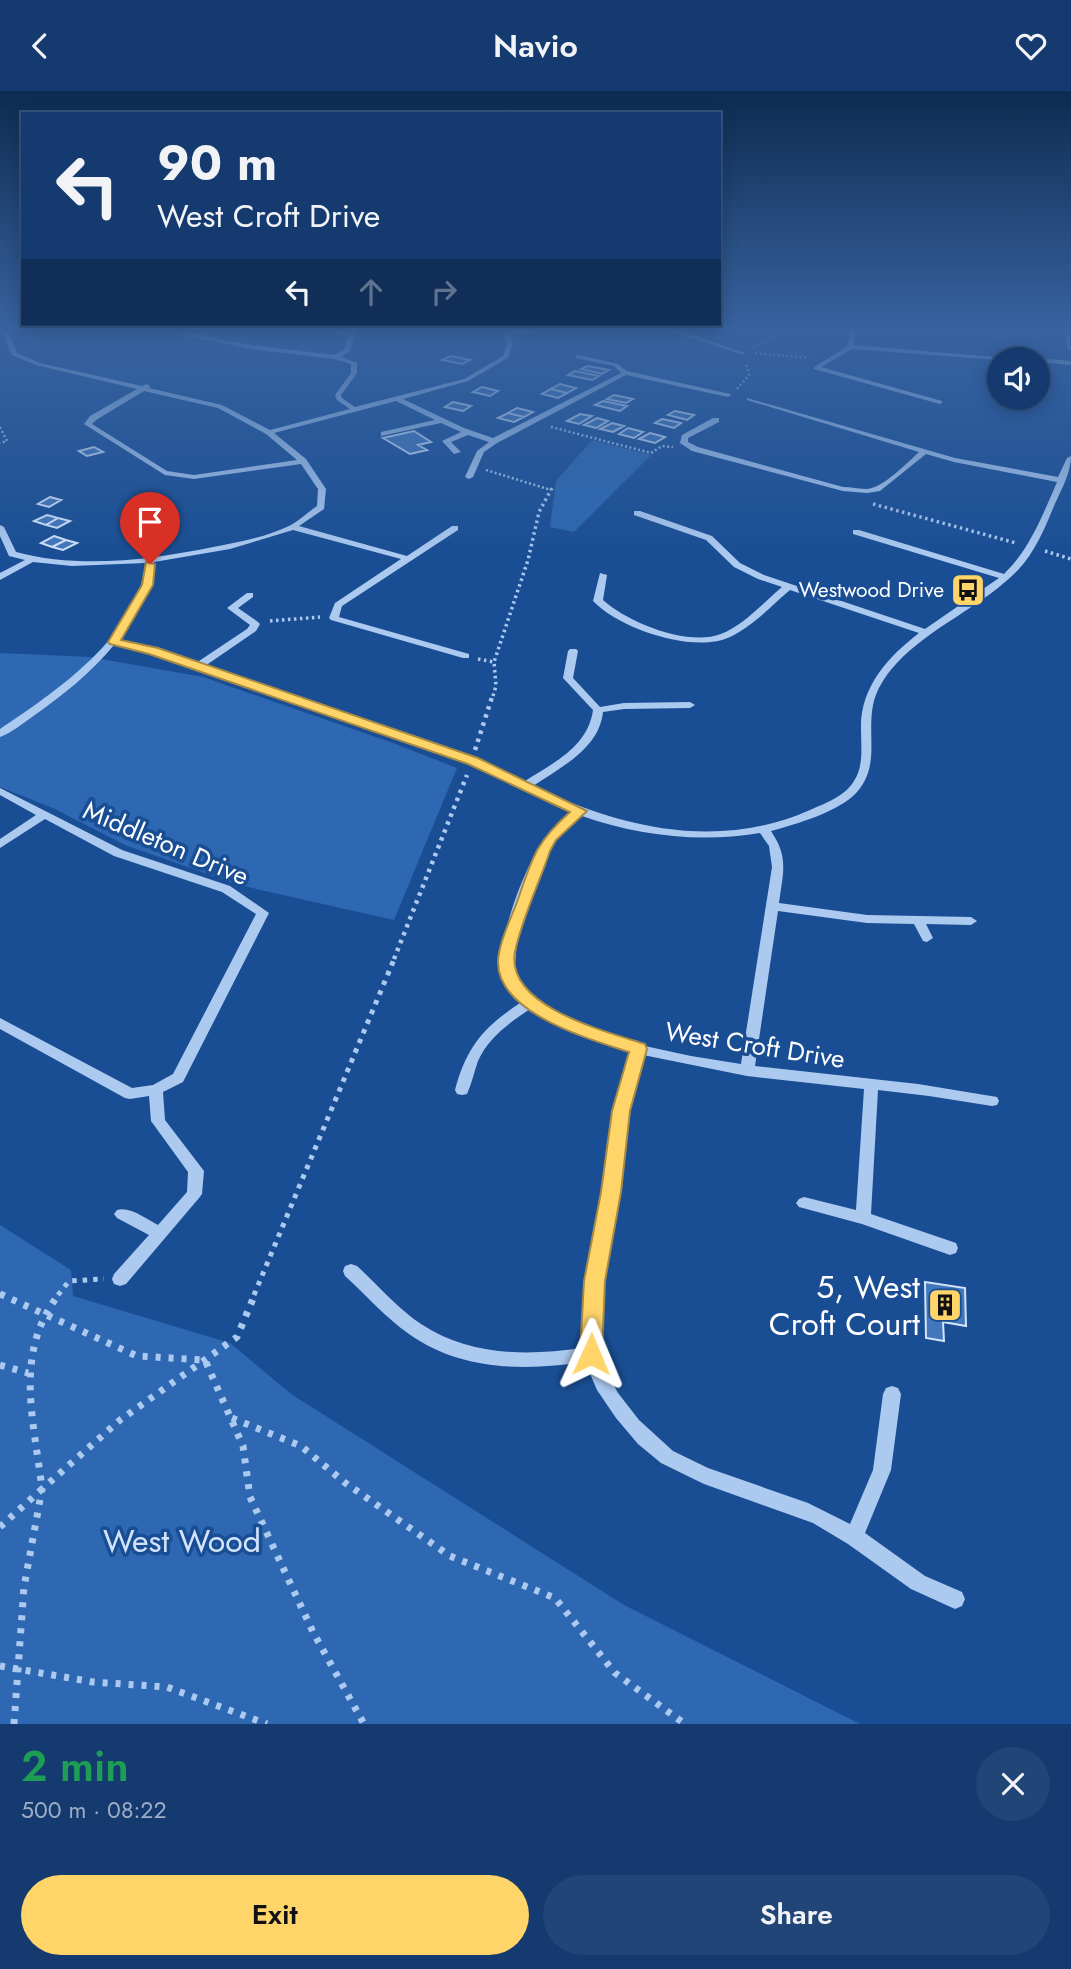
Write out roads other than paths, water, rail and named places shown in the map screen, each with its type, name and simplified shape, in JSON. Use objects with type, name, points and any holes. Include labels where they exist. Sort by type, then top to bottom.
[{"type":"street","points":[[116,404],[88,424],[165,473],[194,477],[303,461]]},
{"type":"street","points":[[0,527],[12,554],[31,560],[58,563],[150,560],[257,540],[293,527],[321,507],[322,489],[303,461],[269,432],[213,404]]},
{"type":"street","points":[[347,404],[352,407]]},
{"type":"street","points":[[269,432],[366,404]]},
{"type":"street","points":[[408,404],[441,421],[494,441]]},
{"type":"street","points":[[469,477],[481,451],[494,441],[565,404]]},
{"type":"street","points":[[766,404],[924,452],[1060,480]]},
{"type":"street","points":[[716,419],[685,437],[684,443],[695,449],[843,489],[877,489],[924,452]]},
{"type":"street","points":[[384,434],[441,421]]},
{"type":"street","points":[[457,452],[446,441],[468,432]]},
{"type":"street","points":[[114,642],[197,667],[473,761],[580,811],[640,828],[681,833],[765,831],[810,816],[852,792],[868,759],[866,711],[870,694],[895,659],[926,632],[1006,576],[1017,565],[1071,458]]},
{"type":"street","points":[[637,513],[700,533],[747,571],[926,632]]},
{"type":"street","points":[[293,527],[406,558]]},
{"type":"street","points":[[455,528],[338,605],[334,618],[466,656]]},
{"type":"street","points":[[856,532],[1006,576]]},
{"type":"street","points":[[0,577],[31,560]]},
{"type":"street","points":[[0,734],[66,685],[114,642],[147,585],[150,560]]},
{"type":"street","points":[[603,575],[598,601],[615,616],[677,636],[705,640],[727,635],[789,586]]},
{"type":"street","points":[[197,667],[251,631],[254,623],[232,608],[250,595]]},
{"type":"street","points":[[573,650],[568,678],[598,710]]},
{"type":"street","points":[[598,710],[624,705],[690,705]]},
{"type":"street","points":[[525,786],[585,741],[596,725],[598,710]]},
{"type":"street","name":"Middleton Drive","points":[[0,791],[118,853],[226,889],[263,913],[178,1078],[156,1090]]},
{"type":"street","name":"West Croft Drive","points":[[580,811],[551,837],[542,851],[506,955],[511,978],[529,1003],[572,1027],[638,1049],[747,1071],[992,1101]]},
{"type":"street","name":"Middleton Drive","points":[[0,844],[43,815]]},
{"type":"street","points":[[747,1071],[773,906],[777,853],[765,831]]},
{"type":"street","points":[[773,906],[840,917],[971,921]]},
{"type":"street","points":[[918,920],[927,938]]},
{"type":"street","points":[[462,1090],[469,1062],[488,1031],[529,1003]]},
{"type":"street","points":[[0,1023],[130,1094],[156,1090],[158,1121],[195,1171],[194,1194],[120,1279]]},
{"type":"street","points":[[638,1049],[621,1111],[611,1192],[594,1281],[591,1354],[624,1415],[642,1437],[665,1456],[695,1472],[818,1516],[854,1536],[927,1590],[955,1599]]},
{"type":"street","points":[[863,1218],[871,1085]]},
{"type":"street","points":[[804,1203],[863,1218],[950,1248]]},
{"type":"street","points":[[122,1214],[159,1233]]},
{"type":"street","points":[[351,1271],[416,1330],[446,1346],[474,1355],[519,1362],[591,1354]]},
{"type":"street","points":[[854,1536],[882,1470],[892,1394]]},
{"type":"place","name":"Westwood Drive","points":[[968,590]]},
{"type":"place","name":"5, West Croft Court","points":[[945,1305]]},
{"type":"park label","name":"West Wood","points":[[182,1541]]}]
